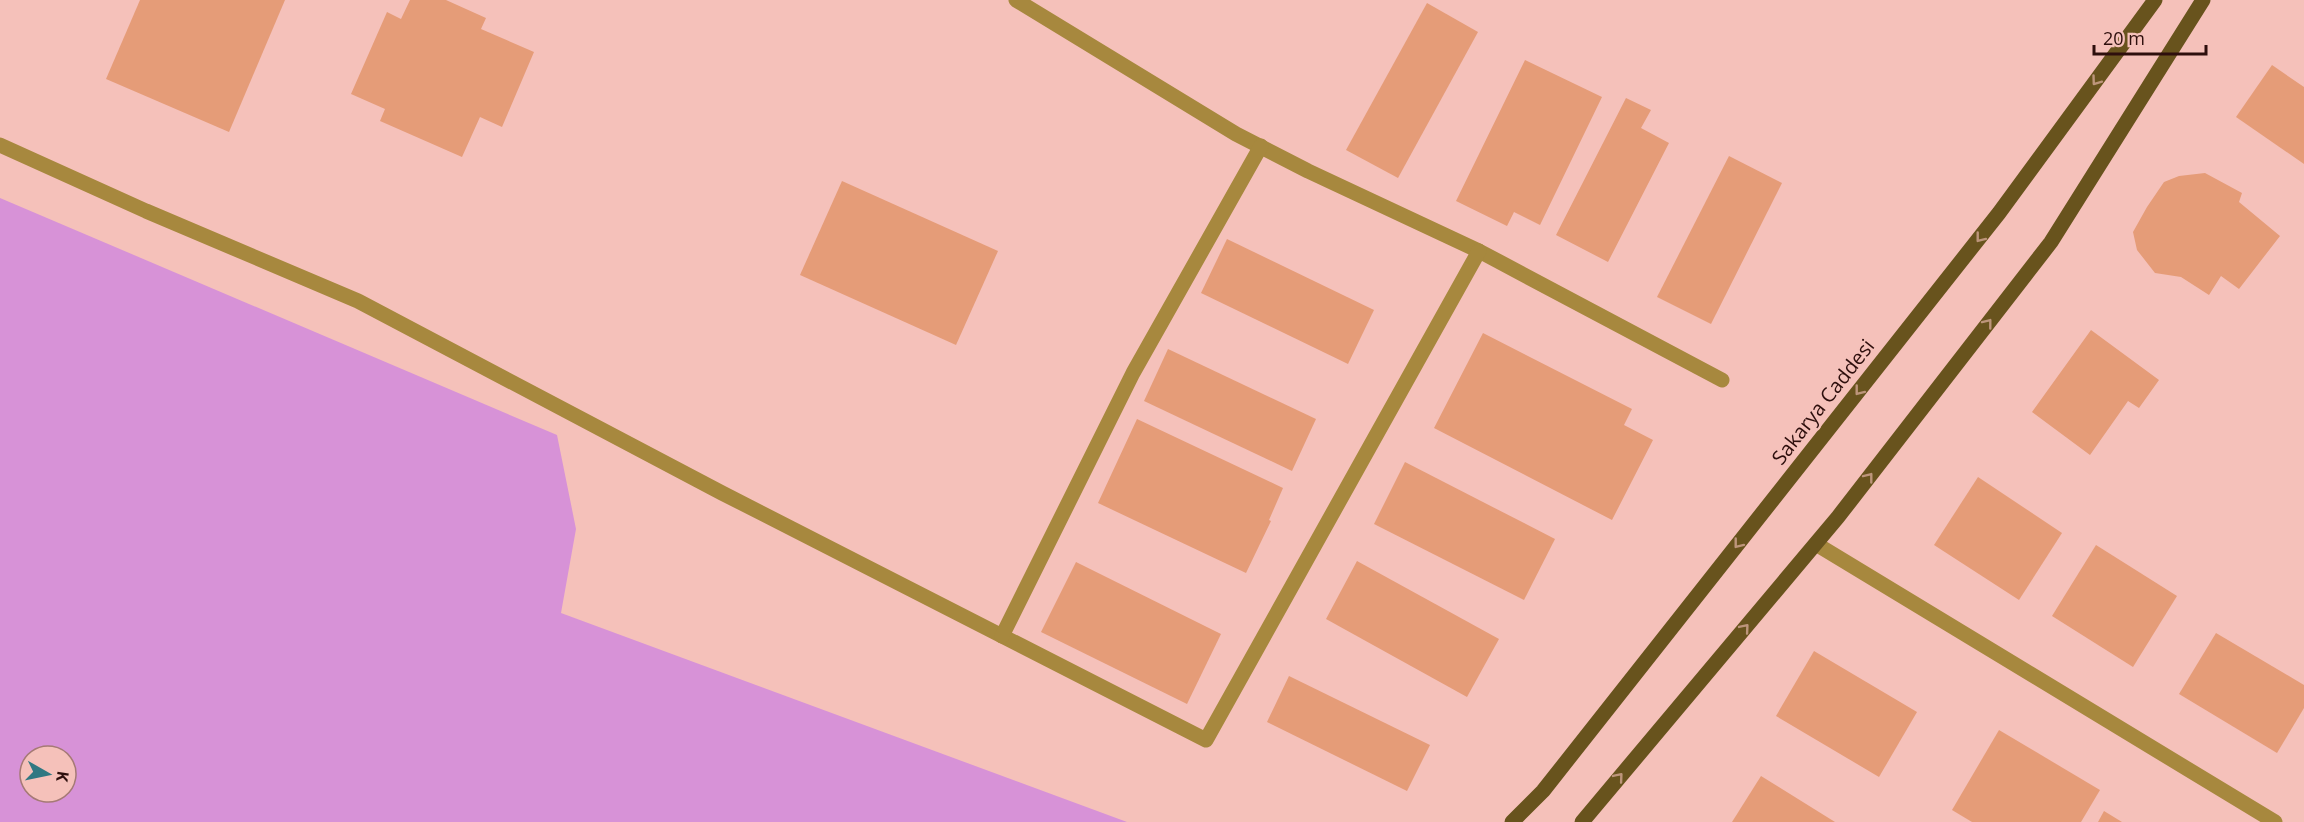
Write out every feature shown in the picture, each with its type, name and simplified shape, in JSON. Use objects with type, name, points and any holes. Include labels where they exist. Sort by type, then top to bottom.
[{"type":"main road","name":"Sakarya Caddesi","points":[[1512,822],[1550,782],[1999,213],[2155,0]]},
{"type":"main road","points":[[1582,822],[1816,544],[2051,242],[2203,0]]},
{"type":"street","points":[[1016,0],[1236,134],[1308,171],[1479,251],[1722,380]]},
{"type":"street","points":[[0,145],[156,215],[358,301],[732,498],[1206,740],[1479,251]]},
{"type":"street","points":[[1002,636],[1133,373],[1262,146]]},
{"type":"street","points":[[1816,544],[2275,822]]},
{"type":"shaded area","points":[[0,198],[557,435],[576,529],[561,613],[1127,822],[0,822]]},
{"type":"building","points":[[140,0],[285,0],[229,132],[106,79]]},
{"type":"building","points":[[410,0],[446,0],[486,18],[481,29],[534,52],[502,127],[480,117],[462,157],[380,121],[385,109],[351,94],[387,12],[401,19]]},
{"type":"building","points":[[1427,3],[1478,32],[1398,178],[1346,150]]},
{"type":"building","points":[[1525,60],[1602,97],[1540,225],[1514,212],[1507,226],[1456,201]]},
{"type":"building","points":[[2272,65],[2304,87],[2304,164],[2236,117]]},
{"type":"building","points":[[1626,98],[1651,110],[1641,128],[1669,143],[1608,262],[1556,235]]},
{"type":"building","points":[[1729,156],[1782,183],[1711,324],[1657,297]]},
{"type":"building","points":[[2205,173],[2242,193],[2239,202],[2280,236],[2239,289],[2221,276],[2209,295],[2181,277],[2155,273],[2137,250],[2133,232],[2164,182],[2179,176]]},
{"type":"building","points":[[842,181],[998,251],[956,345],[800,275]]},
{"type":"building","points":[[1227,239],[1374,310],[1348,364],[1201,293]]},
{"type":"building","points":[[2091,330],[2159,380],[2139,408],[2128,401],[2090,455],[2032,412]]},
{"type":"building","points":[[1483,333],[1632,409],[1624,425],[1653,440],[1612,520],[1434,428]]},
{"type":"building","points":[[1168,349],[1316,419],[1292,471],[1144,401]]},
{"type":"building","points":[[1137,419],[1283,488],[1269,520],[1271,521],[1246,573],[1098,503]]},
{"type":"building","points":[[1405,462],[1555,539],[1524,600],[1374,524]]},
{"type":"building","points":[[1978,477],[2062,533],[2019,600],[1934,545]]},
{"type":"building","points":[[2096,545],[2177,596],[2133,667],[2052,616]]},
{"type":"building","points":[[1357,561],[1499,639],[1467,697],[1326,619]]},
{"type":"building","points":[[1076,562],[1221,634],[1187,704],[1041,632]]},
{"type":"building","points":[[2216,633],[2304,685],[2304,708],[2277,753],[2179,694]]},
{"type":"building","points":[[1814,651],[1917,712],[1879,777],[1776,716]]},
{"type":"building","points":[[1289,676],[1430,745],[1407,791],[1267,722]]},
{"type":"building","points":[[1999,730],[2100,790],[2081,822],[1972,822],[1952,810]]},
{"type":"building","points":[[1761,776],[1835,822],[1732,822]]},
{"type":"building","points":[[2104,811],[2122,822],[2098,822]]}]
